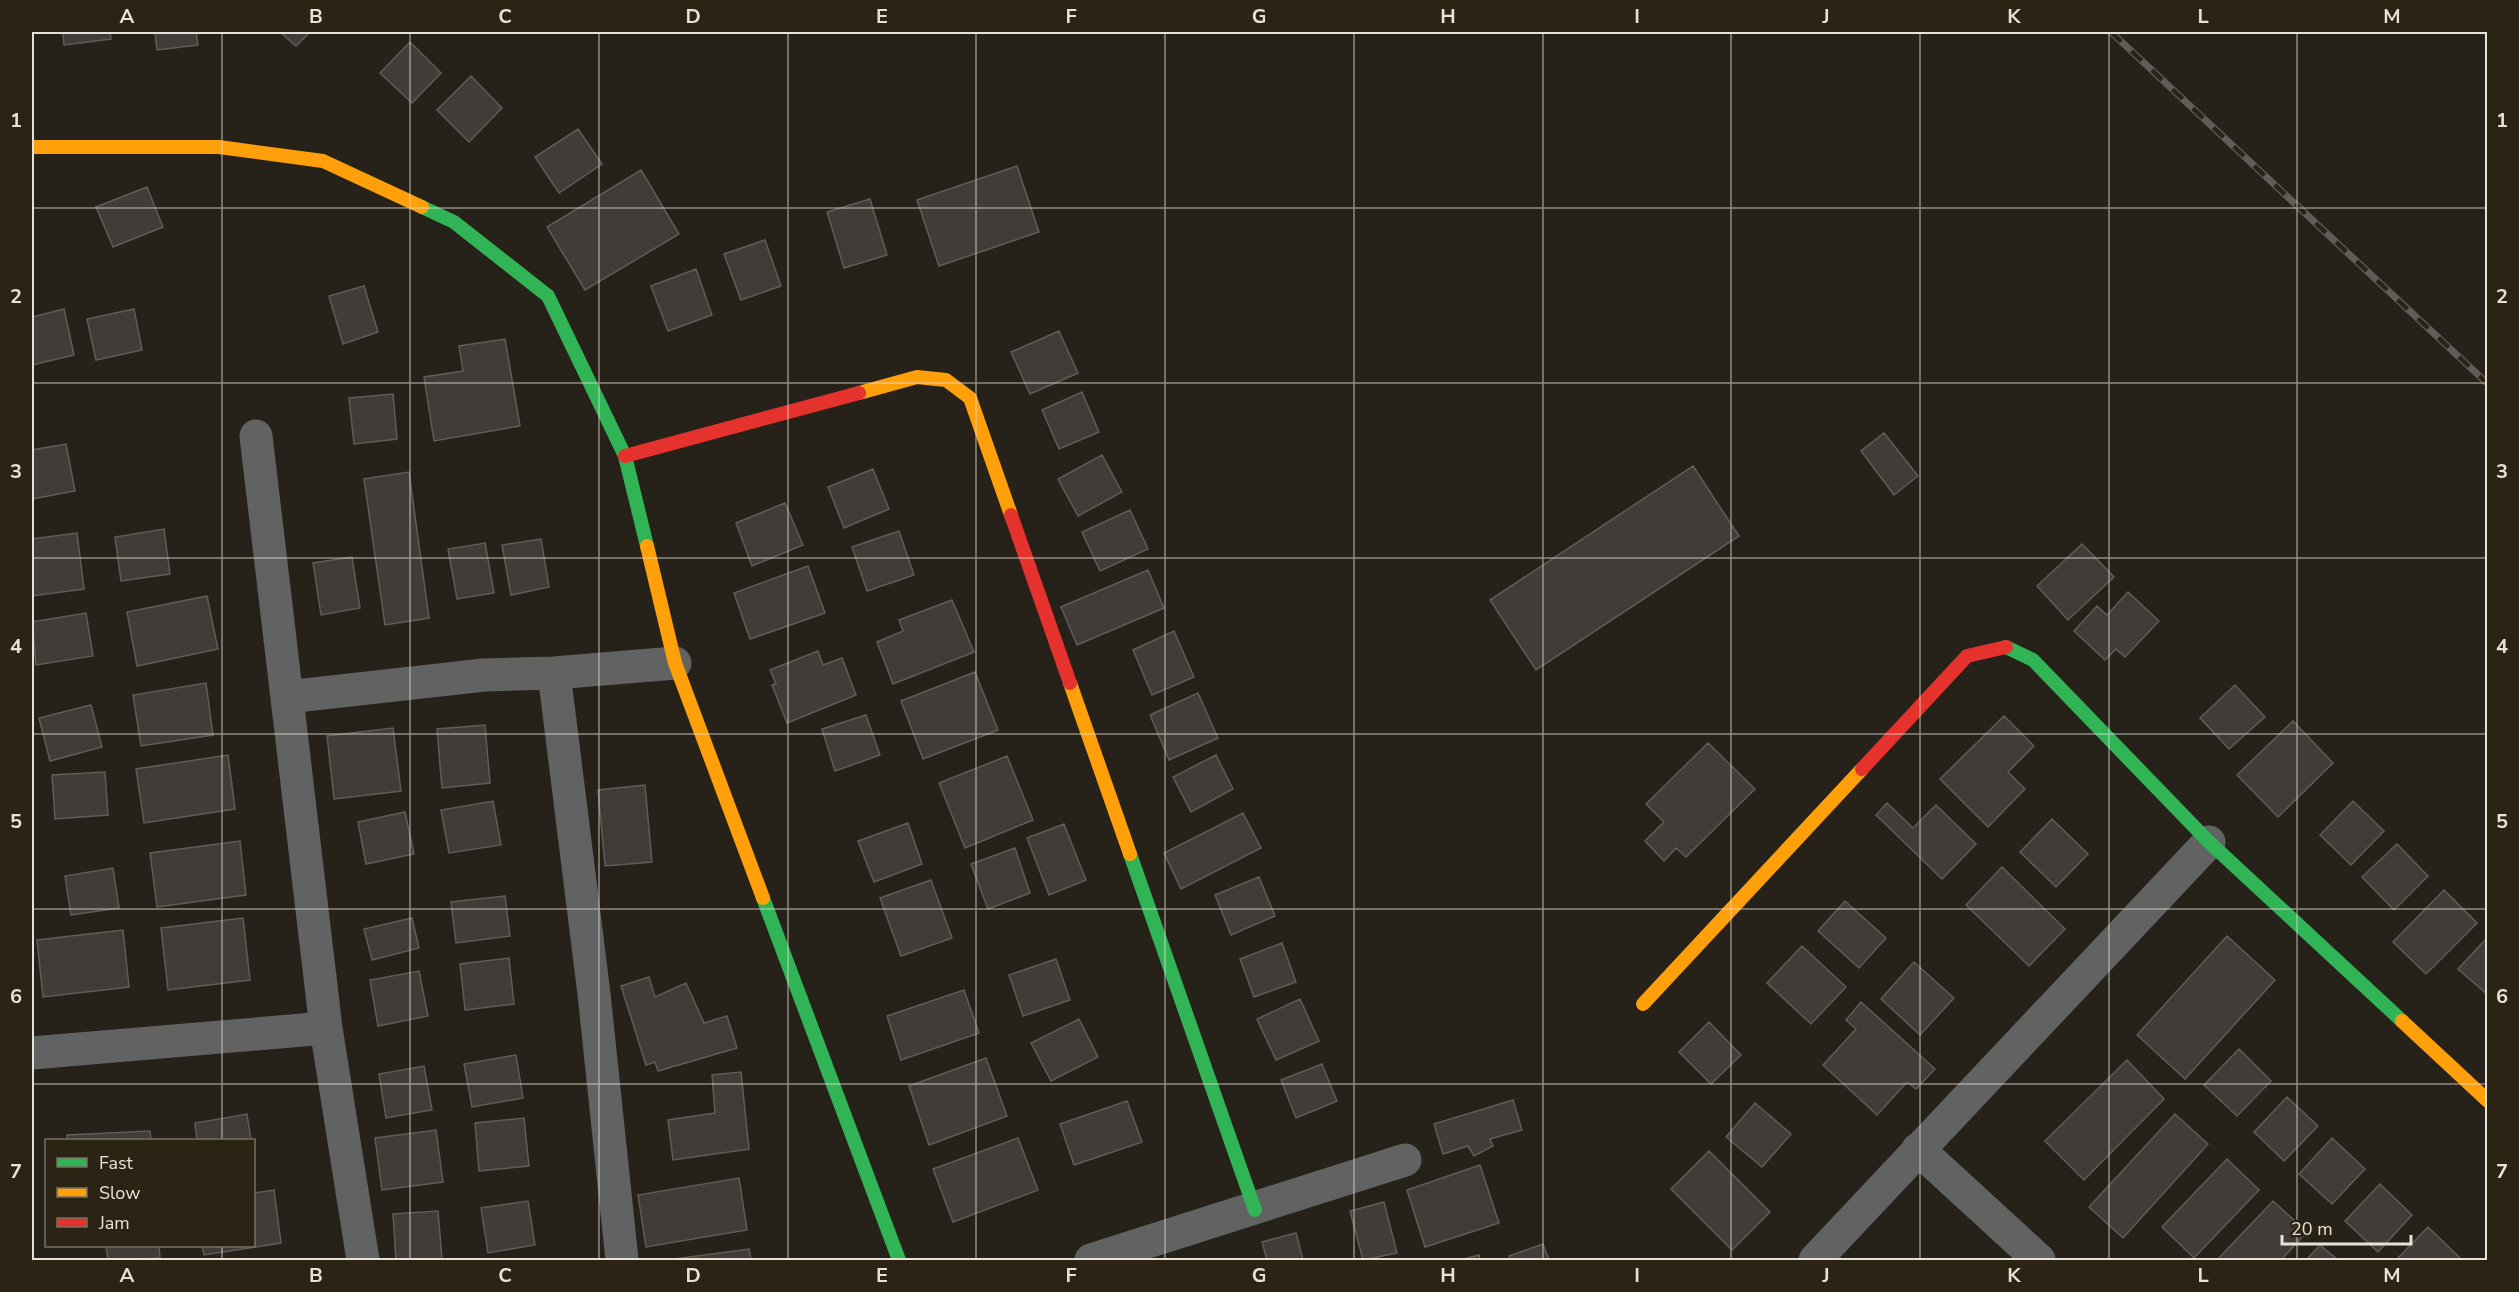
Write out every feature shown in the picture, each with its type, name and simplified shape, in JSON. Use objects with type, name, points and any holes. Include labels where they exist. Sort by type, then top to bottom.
[{"type":"street","points":[[32,147],[219,147],[323,161],[454,222],[548,296],[625,456],[675,663],[899,1260]]},
{"type":"street","points":[[625,456],[917,377],[946,380],[970,398],[1255,1210]]},
{"type":"street","points":[[256,436],[326,1028],[363,1260]]},
{"type":"street","points":[[1643,1004],[1967,656],[2004,646],[2033,660],[2209,842],[2487,1101]]},
{"type":"street","points":[[287,697],[484,675],[554,673],[675,663]]},
{"type":"street","points":[[554,673],[594,994],[622,1260]]},
{"type":"street","points":[[1815,1260],[2209,842]]},
{"type":"street","points":[[32,1053],[326,1028]]},
{"type":"street","points":[[1918,1149],[2039,1260]]},
{"type":"street","points":[[1091,1260],[1255,1210],[1405,1160]]},
{"type":"building","points":[[63,32],[110,32],[111,39],[64,45]]},
{"type":"building","points":[[155,32],[196,32],[198,45],[157,50]]},
{"type":"building","points":[[280,32],[310,32],[296,46]]},
{"type":"building","points":[[410,42],[441,73],[412,103],[380,73]]},
{"type":"building","points":[[471,76],[502,108],[469,142],[437,110]]},
{"type":"building","points":[[578,129],[602,164],[559,193],[535,157]]},
{"type":"building","points":[[1017,166],[1039,232],[939,266],[917,200]]},
{"type":"building","points":[[641,170],[679,234],[585,290],[547,227]]},
{"type":"building","points":[[147,187],[163,227],[113,247],[96,207]]},
{"type":"building","points":[[870,199],[887,255],[844,268],[827,212]]},
{"type":"building","points":[[765,240],[781,286],[741,300],[724,254]]},
{"type":"building","points":[[696,269],[712,315],[668,331],[651,286]]},
{"type":"building","points":[[364,286],[378,332],[343,344],[329,296]]},
{"type":"building","points":[[64,309],[74,355],[32,365],[32,317]]},
{"type":"building","points":[[134,309],[142,350],[96,360],[87,319]]},
{"type":"building","points":[[1059,331],[1078,373],[1030,394],[1011,352]]},
{"type":"building","points":[[505,339],[520,426],[434,441],[424,377],[463,371],[459,346]]},
{"type":"building","points":[[1082,392],[1099,432],[1059,449],[1042,410]]},
{"type":"building","points":[[393,394],[397,439],[354,444],[349,398]]},
{"type":"building","points":[[1884,433],[1918,476],[1894,495],[1861,451]]},
{"type":"building","points":[[66,444],[75,491],[32,499],[32,450]]},
{"type":"building","points":[[1102,455],[1122,492],[1078,516],[1058,479]]},
{"type":"building","points":[[1693,466],[1739,536],[1536,670],[1490,600]]},
{"type":"building","points":[[873,469],[889,509],[844,528],[828,487]]},
{"type":"building","points":[[409,472],[429,618],[385,625],[364,479]]},
{"type":"building","points":[[785,503],[803,545],[752,566],[736,523]]},
{"type":"building","points":[[1130,510],[1148,549],[1100,571],[1082,532]]},
{"type":"building","points":[[164,529],[170,574],[121,581],[115,537]]},
{"type":"building","points":[[899,531],[914,575],[867,591],[852,547]]},
{"type":"building","points":[[77,533],[84,589],[32,596],[32,539]]},
{"type":"building","points":[[541,539],[549,587],[511,595],[502,545]]},
{"type":"building","points":[[485,543],[494,593],[457,599],[448,549]]},
{"type":"building","points":[[2082,544],[2114,577],[2068,620],[2037,586]]},
{"type":"building","points":[[352,557],[360,608],[321,615],[313,563]]},
{"type":"building","points":[[808,566],[825,613],[750,639],[734,593]]},
{"type":"building","points":[[1148,570],[1164,608],[1077,645],[1061,607]]},
{"type":"building","points":[[2128,592],[2159,621],[2125,657],[2116,649],[2105,660],[2074,631],[2097,606],[2107,615]]},
{"type":"building","points":[[207,596],[218,649],[137,666],[127,612]]},
{"type":"building","points":[[952,600],[974,652],[893,684],[877,642],[903,631],[899,620]]},
{"type":"building","points":[[86,613],[93,656],[36,665],[32,622]]},
{"type":"building","points":[[1174,631],[1194,677],[1152,695],[1133,650]]},
{"type":"building","points":[[818,651],[823,665],[842,658],[856,695],[787,723],[772,685],[776,684],[770,670]]},
{"type":"building","points":[[975,672],[998,730],[923,759],[901,701]]},
{"type":"building","points":[[206,683],[213,735],[141,746],[133,695]]},
{"type":"building","points":[[2235,685],[2265,717],[2229,749],[2200,718]]},
{"type":"building","points":[[1198,693],[1218,738],[1169,760],[1150,715]]},
{"type":"building","points":[[91,705],[102,747],[50,761],[39,718]]},
{"type":"building","points":[[866,715],[880,755],[835,771],[822,729]]},
{"type":"building","points":[[2004,716],[2034,746],[2008,772],[2025,789],[1988,827],[1940,779]]},
{"type":"building","points":[[2293,721],[2333,763],[2278,817],[2237,775]]},
{"type":"building","points":[[485,725],[490,783],[442,788],[437,729]]},
{"type":"building","points":[[393,728],[401,791],[334,799],[327,736]]},
{"type":"building","points":[[1708,743],[1755,789],[1686,857],[1676,848],[1664,861],[1645,841],[1664,822],[1646,804]]},
{"type":"building","points":[[228,755],[235,809],[144,823],[136,769]]},
{"type":"building","points":[[1216,755],[1233,789],[1191,812],[1173,777]]},
{"type":"building","points":[[1007,756],[1033,820],[965,848],[939,783]]},
{"type":"building","points":[[105,772],[108,815],[55,819],[52,775]]},
{"type":"building","points":[[645,785],[652,862],[605,866],[598,790]]},
{"type":"building","points":[[493,801],[501,845],[449,853],[441,810]]},
{"type":"building","points":[[2353,801],[2384,831],[2351,865],[2320,835]]},
{"type":"building","points":[[1887,803],[1913,828],[1936,805],[1976,844],[1942,879],[1876,815]]},
{"type":"building","points":[[405,812],[414,854],[366,864],[358,822]]},
{"type":"building","points":[[1243,813],[1261,848],[1181,889],[1164,853]]},
{"type":"building","points":[[2052,819],[2088,854],[2056,887],[2020,852]]},
{"type":"building","points":[[908,823],[922,864],[874,882],[858,841]]},
{"type":"building","points":[[1064,824],[1086,880],[1049,895],[1027,838]]},
{"type":"building","points":[[240,841],[246,895],[157,907],[150,853]]},
{"type":"building","points":[[2397,844],[2428,876],[2394,910],[2362,877]]},
{"type":"building","points":[[1015,848],[1030,893],[988,909],[971,864]]},
{"type":"building","points":[[2002,867],[2065,929],[2029,966],[1966,905]]},
{"type":"building","points":[[113,868],[119,908],[71,915],[65,876]]},
{"type":"building","points":[[1259,877],[1275,916],[1231,935],[1215,895]]},
{"type":"building","points":[[931,880],[952,938],[901,956],[880,898]]},
{"type":"building","points":[[2444,890],[2477,923],[2426,974],[2393,942]]},
{"type":"building","points":[[505,896],[510,936],[456,943],[451,902]]},
{"type":"building","points":[[1845,901],[1886,938],[1859,968],[1818,931]]},
{"type":"building","points":[[243,918],[250,980],[168,990],[161,928]]},
{"type":"building","points":[[412,918],[419,948],[372,960],[364,929]]},
{"type":"building","points":[[123,930],[129,987],[43,997],[37,940]]},
{"type":"building","points":[[2227,936],[2275,980],[2185,1079],[2137,1035]]},
{"type":"building","points":[[2488,937],[2488,995],[2458,969]]},
{"type":"building","points":[[1282,943],[1296,982],[1254,997],[1240,959]]},
{"type":"building","points":[[1802,946],[1846,987],[1811,1024],[1767,983]]},
{"type":"building","points":[[509,958],[514,1004],[465,1010],[460,964]]},
{"type":"building","points":[[1056,959],[1070,1000],[1023,1016],[1009,975]]},
{"type":"building","points":[[1914,962],[1954,998],[1920,1035],[1881,999]]},
{"type":"building","points":[[419,971],[428,1016],[378,1026],[370,980]]},
{"type":"building","points":[[649,977],[655,997],[686,983],[704,1023],[727,1016],[737,1048],[658,1071],[655,1062],[646,1065],[621,986]]},
{"type":"building","points":[[964,990],[979,1033],[901,1060],[887,1016]]},
{"type":"building","points":[[1300,999],[1319,1041],[1276,1060],[1257,1019]]},
{"type":"building","points":[[1861,1002],[1935,1069],[1916,1089],[1907,1082],[1877,1115],[1823,1065],[1856,1029],[1846,1020]]},
{"type":"building","points":[[1079,1019],[1098,1057],[1051,1081],[1031,1043]]},
{"type":"building","points":[[1709,1022],[1741,1055],[1711,1084],[1679,1052]]},
{"type":"building","points":[[2239,1049],[2271,1081],[2237,1116],[2204,1085]]},
{"type":"building","points":[[516,1055],[523,1098],[472,1107],[464,1064]]},
{"type":"building","points":[[986,1058],[1007,1116],[929,1145],[909,1086]]},
{"type":"building","points":[[2127,1060],[2164,1099],[2084,1180],[2045,1141]]},
{"type":"building","points":[[1322,1064],[1337,1101],[1296,1118],[1281,1080]]},
{"type":"building","points":[[424,1066],[432,1110],[386,1118],[379,1074]]},
{"type":"building","points":[[741,1072],[749,1149],[673,1160],[668,1120],[715,1113],[712,1075]]},
{"type":"building","points":[[2287,1097],[2318,1126],[2284,1161],[2254,1132]]},
{"type":"building","points":[[1513,1100],[1522,1130],[1490,1139],[1493,1146],[1474,1156],[1468,1146],[1443,1154],[1434,1124]]},
{"type":"building","points":[[1127,1101],[1142,1142],[1074,1165],[1060,1124]]},
{"type":"building","points":[[1755,1103],[1791,1134],[1762,1167],[1726,1137]]},
{"type":"building","points":[[247,1114],[251,1139],[197,1139],[195,1123]]},
{"type":"building","points":[[2175,1114],[2208,1144],[2123,1238],[2089,1207]]},
{"type":"building","points":[[524,1118],[529,1166],[479,1171],[475,1123]]},
{"type":"building","points":[[436,1130],[443,1182],[382,1190],[375,1138]]},
{"type":"building","points":[[150,1131],[151,1139],[67,1139],[67,1135]]},
{"type":"building","points":[[1018,1138],[1038,1190],[953,1222],[933,1169]]},
{"type":"building","points":[[2332,1138],[2365,1169],[2332,1204],[2299,1174]]},
{"type":"building","points":[[1709,1151],[1770,1212],[1732,1250],[1671,1189]]},
{"type":"building","points":[[2227,1159],[2259,1190],[2194,1258],[2162,1227]]},
{"type":"building","points":[[1480,1165],[1499,1223],[1425,1247],[1407,1190]]},
{"type":"building","points":[[739,1178],[747,1230],[646,1247],[638,1195]]},
{"type":"building","points":[[2380,1184],[2412,1215],[2378,1252],[2345,1221]]},
{"type":"building","points":[[274,1190],[281,1243],[204,1255],[202,1247],[255,1247],[255,1193]]},
{"type":"building","points":[[528,1201],[535,1245],[488,1253],[481,1208]]},
{"type":"building","points":[[2273,1201],[2307,1232],[2281,1260],[2217,1260]]},
{"type":"building","points":[[1384,1202],[1397,1253],[1363,1260],[1350,1211]]},
{"type":"building","points":[[438,1211],[442,1259],[396,1260],[393,1214]]},
{"type":"building","points":[[2428,1227],[2460,1258],[2457,1260],[2396,1260]]},
{"type":"building","points":[[1296,1233],[1303,1260],[1267,1260],[1262,1242]]},
{"type":"building","points":[[1543,1244],[1549,1260],[1510,1260],[1509,1256]]},
{"type":"building","points":[[2320,1245],[2338,1260],[2306,1260]]},
{"type":"building","points":[[106,1247],[159,1247],[160,1258],[108,1260]]},
{"type":"building","points":[[749,1249],[751,1260],[667,1260]]},
{"type":"building","points":[[1479,1255],[1480,1260],[1460,1260]]},
{"type":"railway","points":[[2111,32],[2488,384]]},
{"type":"traffic: fast","points":[[422,207],[454,222],[548,296],[625,456],[647,546]]},
{"type":"traffic: fast","points":[[2006,647],[2033,660],[2209,842],[2402,1021]]},
{"type":"traffic: fast","points":[[1130,854],[1255,1210]]},
{"type":"traffic: fast","points":[[763,898],[899,1260]]},
{"type":"traffic: slow","points":[[32,147],[219,147],[323,161],[422,207]]},
{"type":"traffic: slow","points":[[859,393],[917,377],[946,380],[970,398],[1011,515]]},
{"type":"traffic: slow","points":[[647,546],[675,663],[763,898]]},
{"type":"traffic: slow","points":[[1070,683],[1130,854]]},
{"type":"traffic: slow","points":[[1643,1004],[1862,769]]},
{"type":"traffic: slow","points":[[2402,1021],[2488,1101]]},
{"type":"traffic: jam","points":[[625,456],[859,393]]},
{"type":"traffic: jam","points":[[1011,515],[1070,683]]},
{"type":"traffic: jam","points":[[1862,769],[1967,656],[2006,647]]}]
